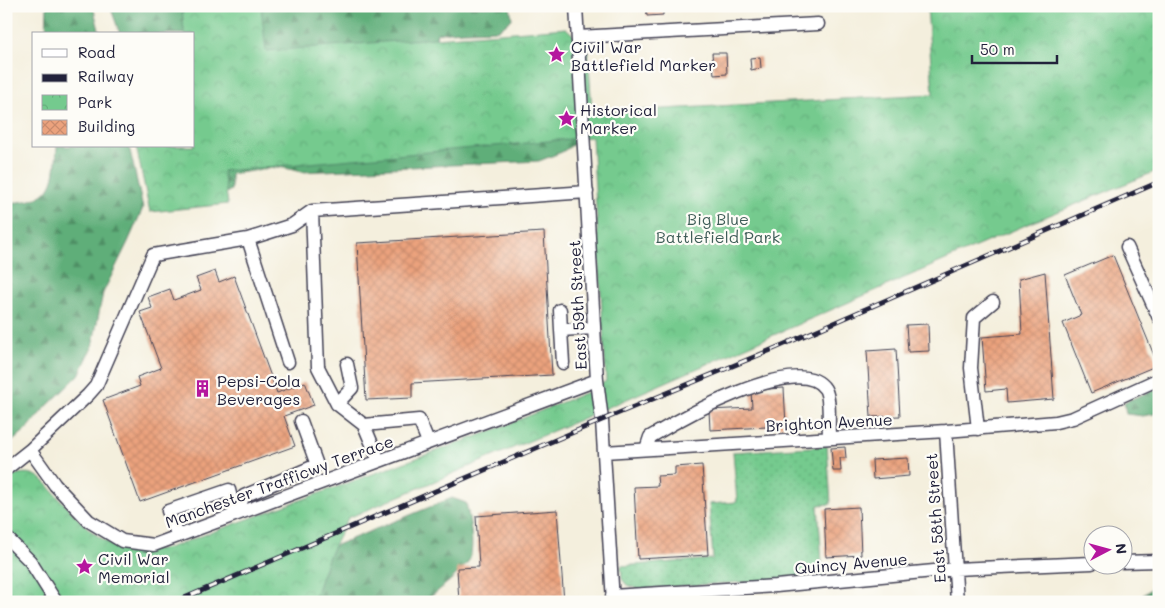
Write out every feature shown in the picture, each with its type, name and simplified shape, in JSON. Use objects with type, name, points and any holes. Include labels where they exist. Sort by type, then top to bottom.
[{"type":"street","name":"East 59th Street","points":[[576,6],[597,380],[604,452],[612,599]]},
{"type":"street","points":[[578,37],[818,24]]},
{"type":"street","points":[[6,469],[30,450],[96,386],[153,255],[248,239],[292,225],[312,210],[587,192]]},
{"type":"street","points":[[312,210],[318,367],[337,404],[364,425],[378,461]]},
{"type":"street","points":[[248,239],[288,362]]},
{"type":"street","points":[[1127,247],[1159,318]]},
{"type":"street","points":[[978,429],[971,368],[974,318],[993,302]]},
{"type":"street","points":[[560,310],[563,363]]},
{"type":"street","points":[[561,330],[594,328]]},
{"type":"street","points":[[337,404],[352,388],[347,364]]},
{"type":"street","points":[[646,449],[650,437],[700,408],[748,388],[774,380],[792,378],[813,380],[825,389],[828,399],[828,438]]},
{"type":"street","name":"Manchester Trafficwy Terrace","points":[[30,450],[55,485],[89,521],[122,541],[154,545],[597,380]]},
{"type":"street","name":"Brighton Avenue","points":[[604,452],[946,432],[1056,422],[1073,418],[1159,380]]},
{"type":"street","points":[[235,514],[244,496],[317,465],[302,420]]},
{"type":"street","points":[[364,425],[419,420],[428,442]]},
{"type":"street","name":"East 58th Street","points":[[946,432],[957,602]]},
{"type":"street","points":[[178,536],[168,511],[229,490],[235,514]]},
{"type":"street","points":[[6,537],[30,562],[56,602]]},
{"type":"street","points":[[1132,562],[1159,561]]},
{"type":"street","name":"Quincy Avenue","points":[[612,599],[955,569],[1082,564]]},
{"type":"green space","points":[[47,6],[93,6],[100,32],[46,32]]},
{"type":"green space","points":[[110,6],[510,6],[512,19],[498,30],[437,33],[430,64],[571,88],[574,144],[562,152],[539,161],[302,172],[281,167],[231,174],[231,190],[215,200],[195,148],[195,32],[119,32]]},
{"type":"green space","name":"Big Blue Battlefield Park","points":[[182,6],[261,6],[266,51],[566,28],[588,49],[592,113],[933,94],[927,6],[1159,6],[1159,170],[1028,224],[579,420],[348,518],[329,556],[313,602],[6,602],[6,479],[12,476],[29,473],[40,478],[85,526],[97,536],[112,544],[135,550],[168,548],[486,433],[590,391],[606,381],[592,137],[223,171],[228,204],[150,212],[136,148],[195,148],[195,32],[184,32]]},
{"type":"green space","points":[[57,148],[129,148],[143,208],[103,293],[92,348],[79,375],[43,410],[28,428],[6,447],[6,203],[33,199],[48,190],[55,172]]},
{"type":"green space","points":[[1159,388],[1159,413],[1143,416],[1126,414],[1124,402]]},
{"type":"green space","points":[[827,446],[831,504],[818,505],[823,577],[638,589],[627,585],[622,579],[621,566],[713,559],[709,504],[737,502],[733,452]]},
{"type":"green space","points":[[452,498],[466,503],[472,538],[470,558],[457,574],[425,602],[313,602],[334,546]]},
{"type":"green space","points":[[1159,582],[1159,602],[1143,602],[1142,596]]},
{"type":"building","points":[[646,6],[663,6],[663,15],[647,16]]},
{"type":"building","points":[[712,53],[726,53],[727,74],[714,75]]},
{"type":"building","points":[[760,57],[761,68],[751,70],[750,58]]},
{"type":"building","points":[[544,232],[552,375],[412,383],[412,398],[366,400],[357,243]]},
{"type":"building","points":[[1113,255],[1158,365],[1091,393],[1063,323],[1081,315],[1065,275]]},
{"type":"building","name":"Pepsi-Cola Beverages","points":[[215,271],[219,282],[234,276],[277,393],[305,382],[314,405],[284,416],[295,446],[140,502],[103,400],[140,386],[137,377],[161,368],[140,312],[152,308],[148,297],[170,289],[174,300],[201,290],[196,278]]},
{"type":"building","points":[[1045,272],[1054,399],[1007,403],[1006,389],[986,391],[982,337],[1022,334],[1019,279]]},
{"type":"building","points":[[928,324],[929,351],[908,352],[906,325]]},
{"type":"building","points":[[896,349],[900,416],[871,417],[867,351]]},
{"type":"building","points":[[784,388],[786,426],[710,430],[709,410],[752,408],[751,390]]},
{"type":"building","points":[[845,447],[846,458],[840,458],[841,471],[833,471],[831,448]]},
{"type":"building","points":[[908,458],[909,476],[873,479],[872,460]]},
{"type":"building","points":[[702,465],[708,555],[638,559],[634,487],[658,486],[657,476],[675,475],[675,467]]},
{"type":"building","points":[[859,507],[861,555],[826,557],[824,509]]},
{"type":"building","points":[[557,510],[564,602],[459,602],[457,568],[479,567],[476,516]]},
{"type":"railway","points":[[175,602],[771,350],[1159,182]]},
{"type":"place","name":"Civil War Battlefield Marker","points":[[557,55]]},
{"type":"place","name":"Historical Marker","points":[[566,118]]},
{"type":"place","name":"Pepsi-Cola Beverages","points":[[203,389]]},
{"type":"place","name":"Civil War Memorial","points":[[84,567]]}]
